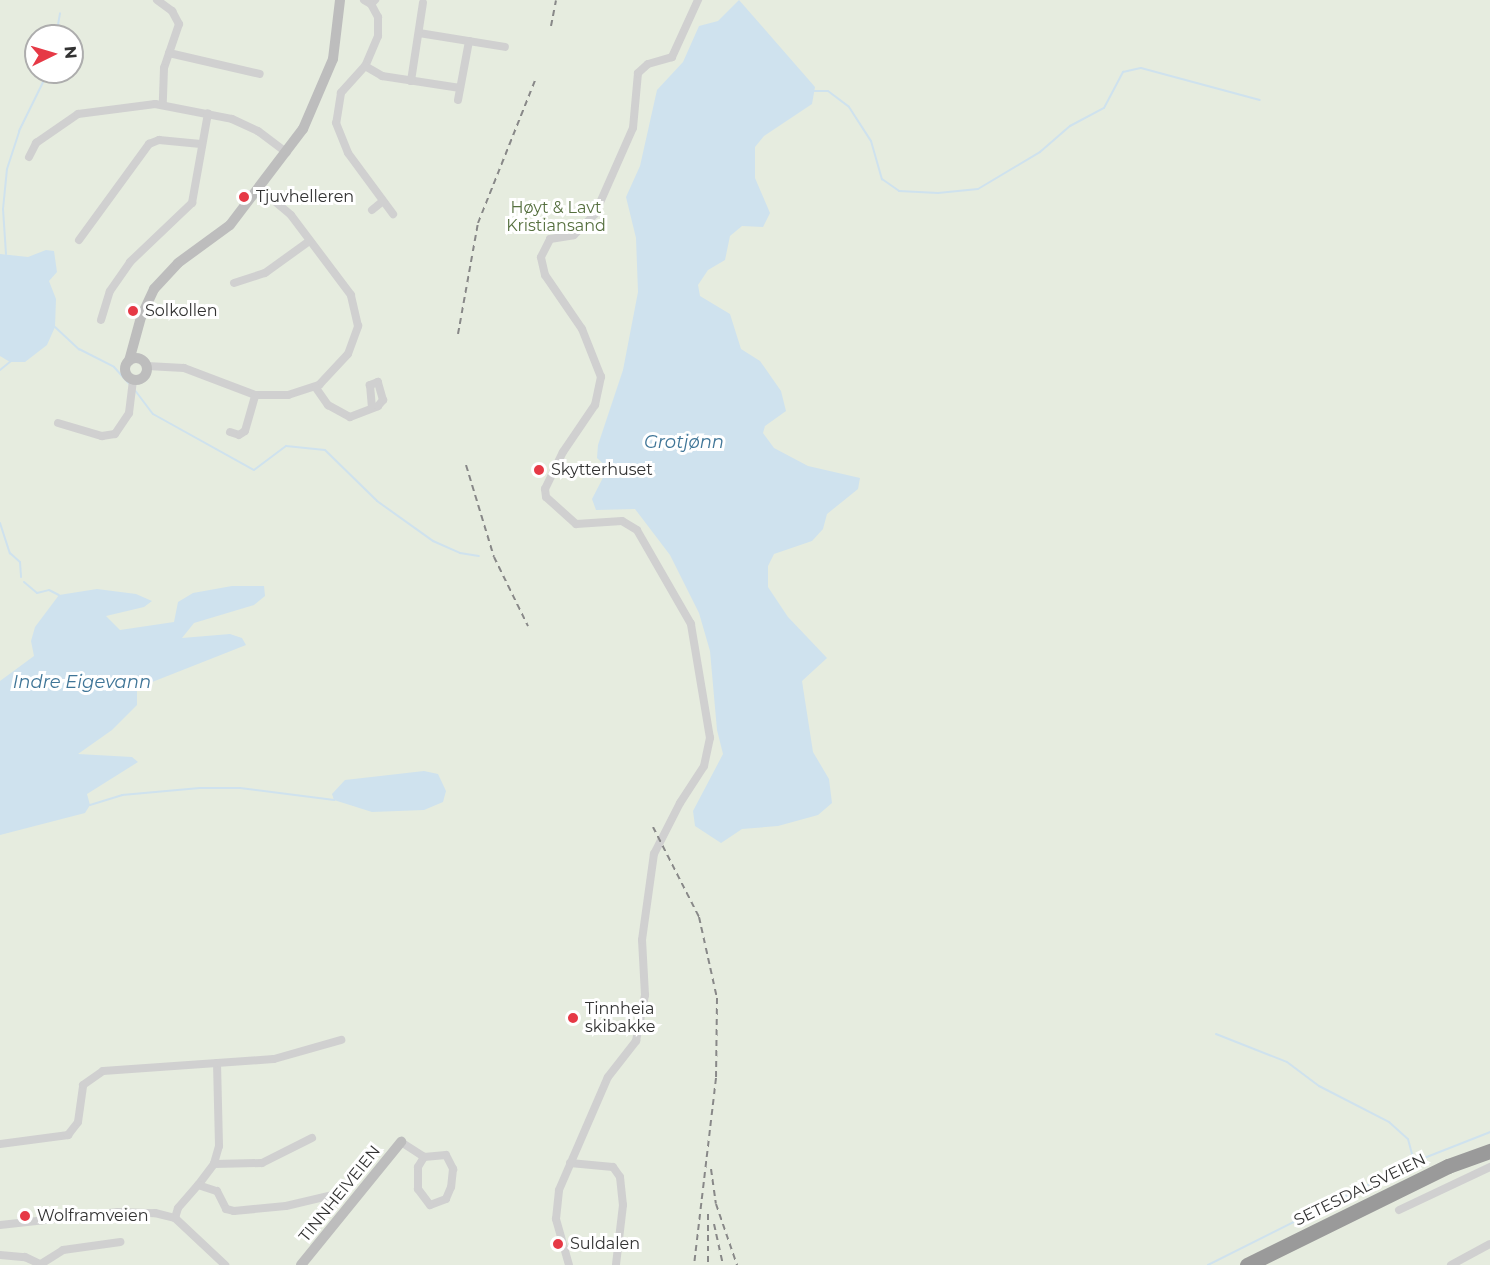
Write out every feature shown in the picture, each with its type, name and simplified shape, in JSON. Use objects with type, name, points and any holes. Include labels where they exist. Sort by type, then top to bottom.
[{"type":"highway","name":"SETESDALSVEIEN","points":[[1247,1265],[1440,1170],[1490,1151]]},
{"type":"street","points":[[157,0],[172,11],[179,24],[164,68],[163,105]]},
{"type":"street","points":[[58,423],[102,436],[115,434],[129,413],[133,380],[125,370],[145,306],[161,280],[178,263],[221,234],[287,153],[309,119],[326,80],[335,47],[340,0]]},
{"type":"street","points":[[569,1265],[556,1209],[570,1163],[608,1077],[636,1041],[645,995],[642,940],[654,854],[680,803],[703,770],[710,738],[691,624],[637,530],[622,521],[576,524],[546,498],[545,489],[562,452],[595,405],[601,377],[582,329],[545,275],[541,257],[550,239],[574,235],[595,214],[633,128],[639,73],[648,64],[672,57],[698,0]]},
{"type":"street","points":[[370,1],[378,17],[378,36],[365,66],[341,93],[336,123],[348,153],[393,214]]},
{"type":"street","points":[[411,81],[423,3]]},
{"type":"street","points":[[419,33],[505,46]]},
{"type":"street","points":[[458,100],[469,41]]},
{"type":"street","points":[[169,52],[260,74]]},
{"type":"street","points":[[365,66],[382,76],[460,87]]},
{"type":"street","points":[[29,157],[42,137],[82,112],[163,105],[208,113],[251,127],[287,153]]},
{"type":"street","points":[[101,320],[110,291],[130,262],[192,203],[208,113]]},
{"type":"street","points":[[79,240],[149,144],[159,140],[201,144]]},
{"type":"street","points":[[129,361],[184,368],[255,395],[296,394],[316,388],[353,347],[358,316],[348,290],[308,242],[287,210],[260,188]]},
{"type":"street","points":[[372,210],[383,201]]},
{"type":"street","points":[[234,283],[265,273],[308,242]]},
{"type":"street","points":[[133,380],[145,376],[137,332]]},
{"type":"street","points":[[316,388],[325,402],[347,417],[372,406]]},
{"type":"street","points":[[230,432],[239,435],[245,431],[255,395]]},
{"type":"street","points":[[0,1144],[68,1135],[78,1122],[83,1085],[95,1074],[285,1057],[341,1040]]},
{"type":"street","points":[[175,1218],[182,1202],[214,1164],[221,1126],[217,1063]]},
{"type":"street","points":[[214,1164],[262,1163],[312,1138]]},
{"type":"street","points":[[401,1142],[424,1157],[446,1155],[451,1163],[454,1176],[450,1193],[435,1205],[425,1202],[418,1189],[417,1174],[424,1157]]},
{"type":"street","name":"TINNHEIVEIEN","points":[[301,1265],[401,1142]]},
{"type":"street","points":[[570,1163],[613,1167],[620,1178],[623,1205],[616,1265]]},
{"type":"street","points":[[1399,1210],[1490,1167]]},
{"type":"street","points":[[198,1185],[217,1191],[226,1209],[234,1211],[286,1206],[341,1192]]},
{"type":"street","points":[[0,1225],[118,1212],[175,1218],[225,1265]]},
{"type":"street","points":[[0,1255],[25,1257],[42,1264],[63,1250],[120,1242]]},
{"type":"street","points":[[1451,1265],[1490,1244]]},
{"type":"green space","name":"Høyt & Lavt Kristiansand","points":[[0,0],[1490,0],[1490,1265],[0,1265]]},
{"type":"water","name":"Grotjønn","points":[[739,0],[815,87],[812,104],[764,136],[755,147],[755,178],[770,213],[763,227],[742,226],[730,236],[725,260],[708,270],[698,285],[700,296],[730,314],[741,349],[760,361],[781,391],[786,411],[765,426],[763,433],[774,448],[808,466],[860,478],[858,489],[827,514],[823,529],[812,541],[774,554],[768,566],[768,587],[788,617],[827,658],[802,681],[813,752],[829,779],[832,803],[818,815],[778,826],[742,829],[721,843],[695,826],[693,811],[723,754],[717,730],[710,651],[699,613],[670,555],[635,509],[596,510],[592,499],[608,468],[597,458],[598,445],[623,370],[638,292],[636,238],[626,197],[640,166],[657,90],[683,62],[699,26],[718,21]]},
{"type":"water","points":[[46,250],[54,251],[57,272],[49,281],[56,299],[55,327],[47,345],[25,362],[10,362],[0,356],[0,254],[28,257]]},
{"type":"water","name":"Indre Eigevann","points":[[232,586],[264,586],[265,596],[254,605],[194,623],[182,638],[230,634],[242,638],[246,645],[137,688],[137,705],[112,730],[78,754],[132,757],[138,762],[87,794],[90,805],[85,813],[0,835],[0,681],[34,656],[31,641],[35,627],[59,595],[97,589],[136,594],[152,601],[144,607],[106,616],[120,630],[174,622],[178,602],[193,593]]},
{"type":"water","points":[[424,771],[438,774],[446,791],[443,802],[424,810],[372,812],[334,800],[332,794],[345,780]]},
{"type":"waterway","points":[[58,24],[60,13]]},
{"type":"waterway","points":[[814,91],[828,91],[849,107],[871,141],[882,179],[899,191],[938,193],[978,189],[1040,152],[1070,126],[1104,108],[1123,72],[1141,68],[1260,100]]},
{"type":"waterway","points":[[6,254],[3,209],[7,169],[19,131],[42,84]]},
{"type":"waterway","points":[[55,327],[79,349],[114,367],[130,385]]},
{"type":"waterway","points":[[0,370],[10,362]]},
{"type":"waterway","points":[[134,389],[153,414],[254,470],[286,446],[325,450],[377,501],[433,541],[460,553],[479,556]]},
{"type":"waterway","points":[[0,523],[10,553],[20,562],[21,577]]},
{"type":"waterway","points":[[24,582],[37,593],[49,590],[59,595]]},
{"type":"waterway","points":[[90,805],[122,795],[200,788],[240,788],[334,800]]},
{"type":"waterway","points":[[1216,1034],[1287,1062],[1319,1086],[1389,1122],[1408,1139],[1414,1162]]},
{"type":"waterway","points":[[1208,1265],[1414,1162],[1490,1132]]},
{"type":"railway","points":[[551,26],[556,0]]},
{"type":"railway","points":[[458,334],[478,223],[536,78]]},
{"type":"railway","points":[[466,465],[494,557],[528,626]]},
{"type":"railway","points":[[653,827],[699,917],[717,998],[716,1078],[694,1265]]},
{"type":"railway","points":[[711,1169],[716,1204],[737,1265]]},
{"type":"railway","points":[[708,1214],[708,1265]]},
{"type":"railway","points":[[714,1224],[723,1265]]},
{"type":"place","name":"Tjuvhelleren","points":[[244,197]]},
{"type":"place","name":"Solkollen","points":[[133,311]]},
{"type":"place","name":"Skytterhuset","points":[[539,470]]},
{"type":"place","name":"Tinnheia skibakke","points":[[573,1018]]},
{"type":"place","name":"Wolframveien","points":[[25,1216]]},
{"type":"place","name":"Suldalen","points":[[558,1244]]}]
